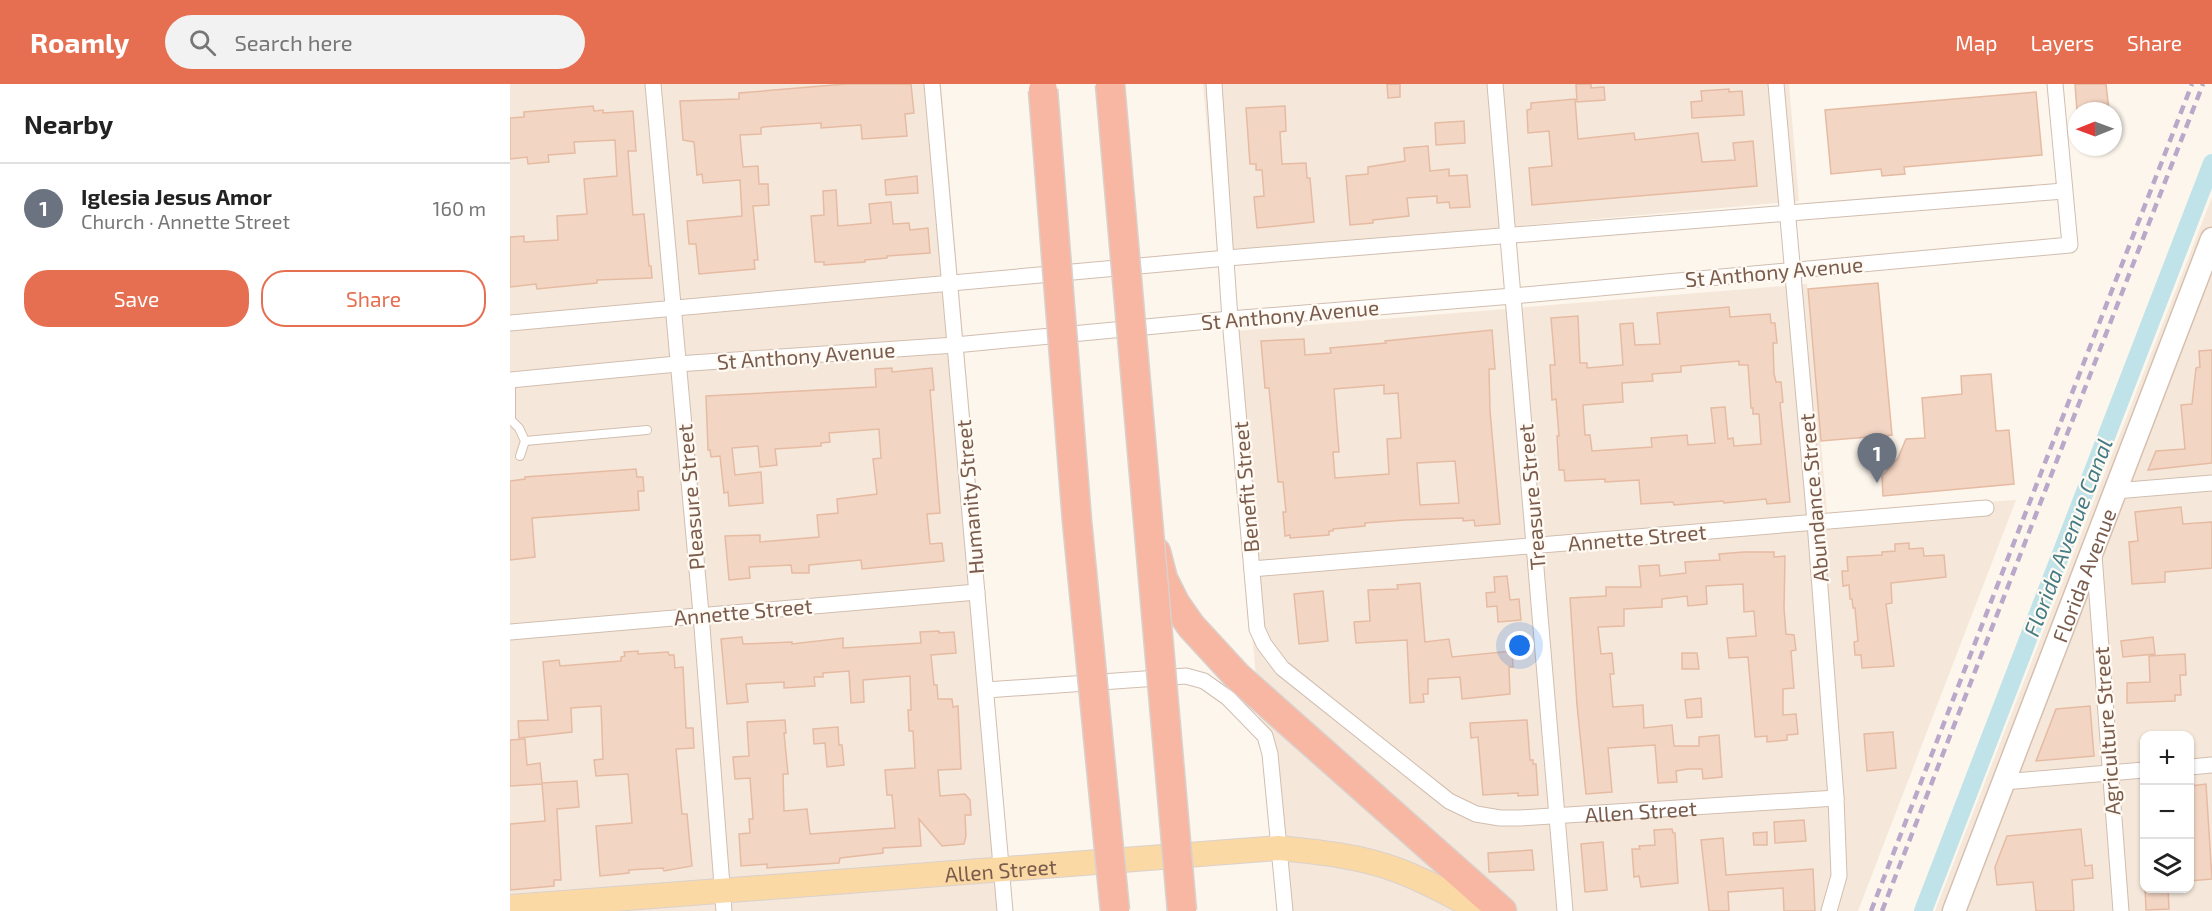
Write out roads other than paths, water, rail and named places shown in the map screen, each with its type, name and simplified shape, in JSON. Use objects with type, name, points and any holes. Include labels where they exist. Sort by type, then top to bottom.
[{"type":"highway","points":[[1042,84],[1077,521],[1115,911]]},
{"type":"highway","points":[[1110,84],[1182,911]]},
{"type":"highway","points":[[1150,530],[1163,579],[1175,603],[1191,626],[1237,676],[1502,911]]},
{"type":"main road","name":"Allen Street","points":[[510,908],[724,901],[1001,870],[1148,856],[1279,848],[1340,855],[1397,870],[1436,886],[1480,911]]},
{"type":"street","name":"Pleasure Street","points":[[653,84],[701,614],[724,901]]},
{"type":"street","name":"Humanity Street","points":[[932,84],[1005,911]]},
{"type":"street","name":"Benefit Street","points":[[1214,84],[1230,319],[1257,629],[1264,644],[1282,668],[1449,801]]},
{"type":"street","name":"Treasure Street","points":[[1495,84],[1565,911]]},
{"type":"street","name":"Abundance Street","points":[[1776,84],[1815,522],[1836,798],[1839,876],[1829,911]]},
{"type":"street","points":[[510,323],[1227,258],[2064,191],[2055,84]]},
{"type":"street","name":"St Anthony Avenue","points":[[510,380],[677,364],[956,345],[2070,245],[2064,191]]},
{"type":"street","name":"Florida Avenue","points":[[1954,911],[2212,239]]},
{"type":"street","points":[[2115,491],[2212,483]]},
{"type":"street","name":"Annette Street","points":[[1252,569],[1986,508]]},
{"type":"street","name":"Agriculture Street","points":[[2093,551],[2121,911]]},
{"type":"street","name":"Annette Street","points":[[510,632],[977,592]]},
{"type":"street","points":[[986,690],[1186,676],[1204,681],[1228,698],[1264,735],[1270,754],[1285,911]]},
{"type":"street","points":[[2194,766],[2212,765]]},
{"type":"street","points":[[2003,782],[2140,771]]},
{"type":"street","name":"Allen Street","points":[[1449,801],[1476,814],[1500,818],[1558,817],[1836,798]]},
{"type":"lane","points":[[510,380],[511,420],[519,428],[525,441],[520,456]]},
{"type":"lane","points":[[525,441],[648,430]]},
{"type":"waterway","name":"Florida Avenue Canal","points":[[1923,911],[2212,163]]},
{"type":"railway","points":[[1871,911],[2192,84]]},
{"type":"railway","points":[[1882,911],[2203,84]]},
{"type":"place","name":"Iglesia Jesus Amor","points":[[1877,483]]}]
